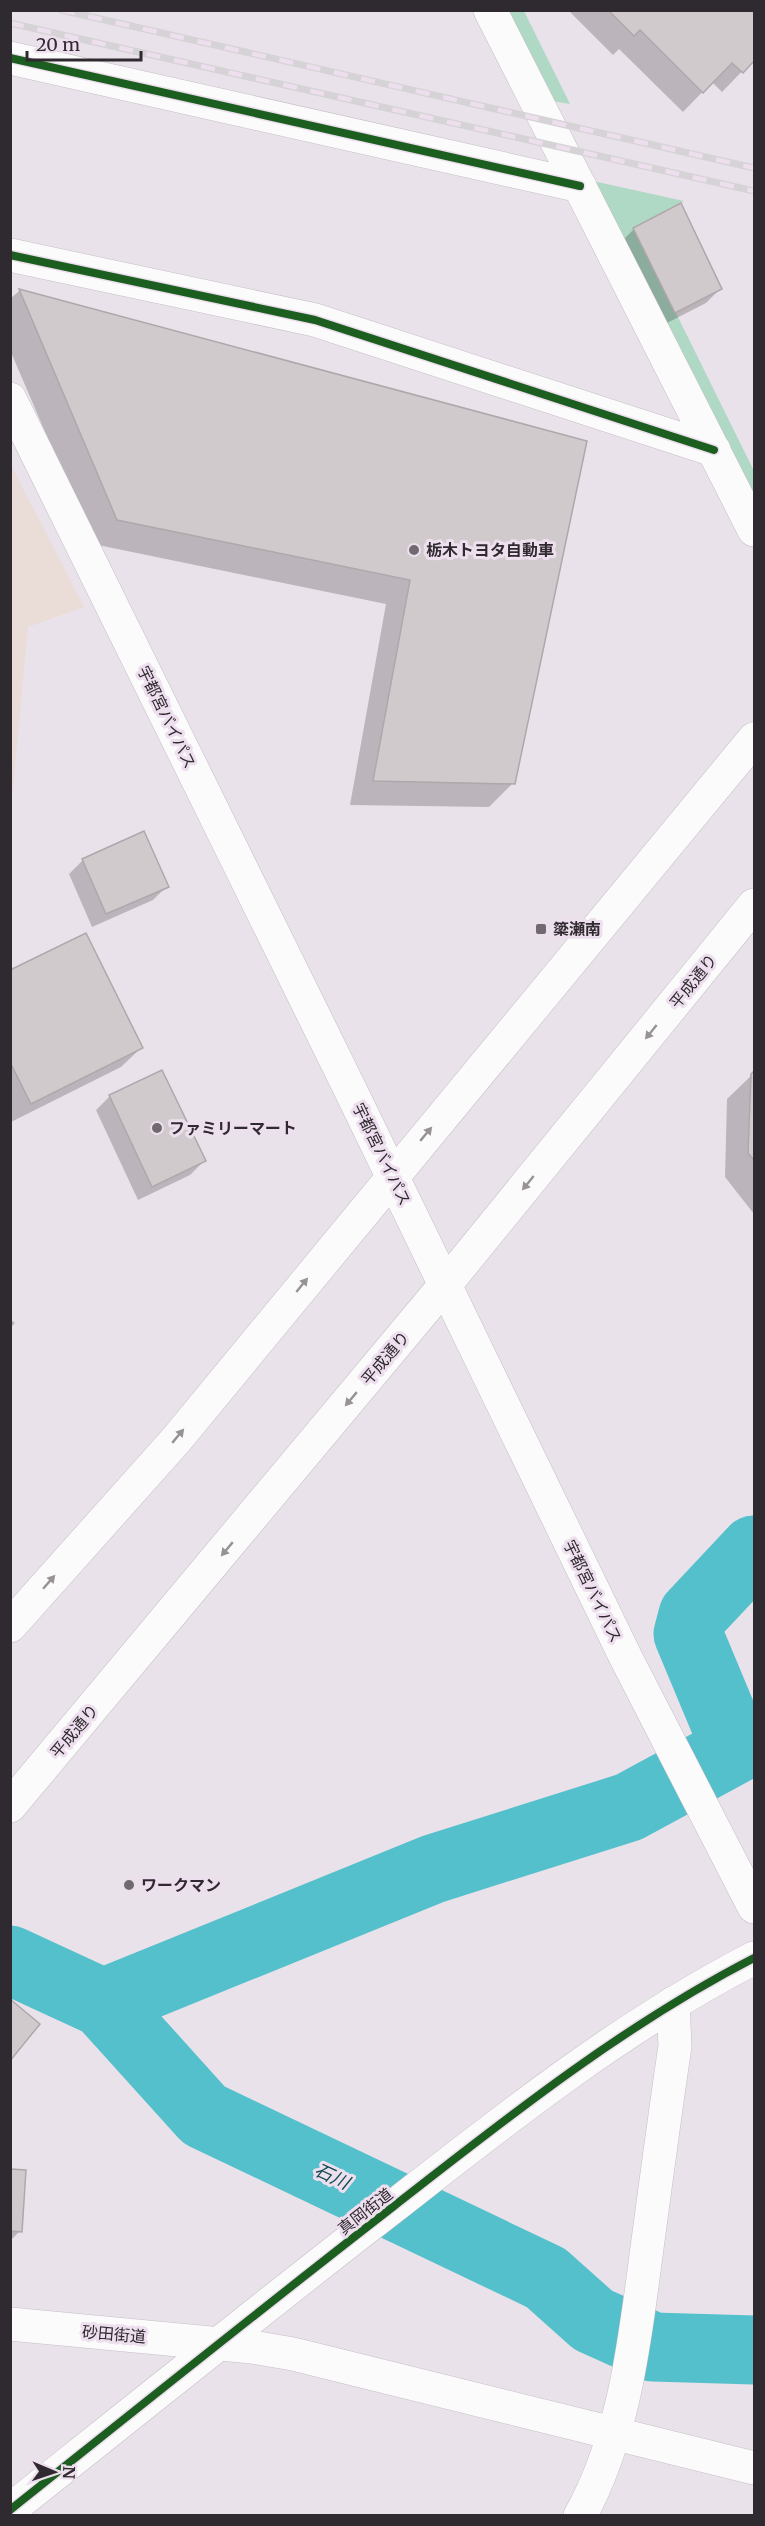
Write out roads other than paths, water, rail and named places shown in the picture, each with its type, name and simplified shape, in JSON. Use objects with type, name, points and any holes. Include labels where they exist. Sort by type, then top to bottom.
[{"type":"main road","points":[[490,10],[754,530]]},
{"type":"main road","points":[[10,58],[580,186]]},
{"type":"main road","points":[[10,255],[315,320],[714,450]]},
{"type":"main road","name":"宇都宮バイパス","points":[[10,399],[392,1175],[626,1658],[754,1907]]},
{"type":"main road","points":[[10,1626],[176,1440],[392,1175],[754,739]]},
{"type":"main road","name":"平成通り","points":[[10,1806],[445,1285],[754,905]]},
{"type":"main road","name":"真岡街道","points":[[10,2510],[217,2344],[525,2103],[625,2033],[673,2003],[754,1958]]},
{"type":"main road","points":[[580,2516],[615,2433],[635,2338],[675,2046],[673,2003]]},
{"type":"main road","name":"砂田街道","points":[[10,2324],[217,2344],[293,2354],[754,2468]]},
{"type":"waterway","points":[[103,2003],[433,1869],[629,1807],[736,1749],[688,1634],[693,1615],[754,1550]]},
{"type":"waterway","name":"石川","points":[[10,1960],[103,2003],[204,2115],[546,2278],[593,2320],[653,2347],[754,2350]]},
{"type":"railway","points":[[61,10],[754,168]]},
{"type":"railway","points":[[10,23],[754,191]]},
{"type":"place","name":"栃木トヨタ自動車","points":[[414,550]]},
{"type":"place","name":"簗瀬南","points":[[541,929]]},
{"type":"place","name":"ファミリーマート","points":[[157,1128]]},
{"type":"place","name":"ワークマン","points":[[129,1885]]}]
